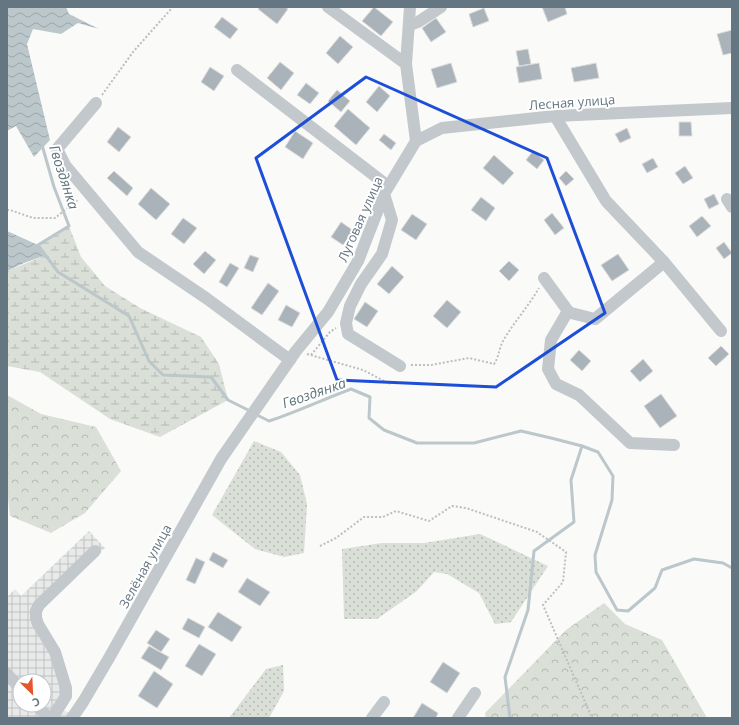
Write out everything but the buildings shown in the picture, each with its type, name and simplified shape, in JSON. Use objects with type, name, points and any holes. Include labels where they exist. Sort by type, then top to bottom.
[{"type":"street","points":[[328,7],[406,64]]},
{"type":"street","points":[[410,7],[410,25],[406,64],[416,141]]},
{"type":"street","points":[[410,25],[418,22],[441,7]]},
{"type":"street","points":[[237,70],[386,190],[392,220],[382,254],[361,284],[350,306],[346,322],[348,334],[400,366]]},
{"type":"street","points":[[96,103],[57,149],[65,165],[138,252],[293,355]]},
{"type":"street","name":"Лесная улица","points":[[416,141],[442,128],[555,116],[732,108]]},
{"type":"street","points":[[555,116],[606,201],[664,262],[721,331]]},
{"type":"street","name":"Луговая улица","points":[[264,397],[293,355],[328,312],[358,261],[386,190],[416,141]]},
{"type":"street","points":[[544,278],[568,311],[595,319],[664,262]]},
{"type":"street","points":[[568,311],[551,340],[548,369],[556,384],[578,395],[630,443],[674,445]]},
{"type":"street","name":"Зелёная улица","points":[[72,718],[109,658],[221,459],[264,397]]},
{"type":"street","points":[[51,718],[66,696],[66,688],[55,652],[38,624],[36,612],[39,605],[95,551]]},
{"type":"street","points":[[458,718],[476,693]]},
{"type":"street","points":[[372,718],[384,702]]},
{"type":"path","points":[[96,103],[133,52],[171,9],[171,7]]},
{"type":"path","points":[[7,210],[33,218],[55,218],[88,192]]},
{"type":"path","points":[[400,366],[431,365],[469,358],[494,364],[498,360],[501,345],[531,302],[544,278]]},
{"type":"path","points":[[311,355],[330,332],[346,322]]},
{"type":"path","points":[[293,355],[311,355],[363,370],[390,384]]},
{"type":"path","points":[[320,546],[336,538],[364,517],[383,517],[396,511],[429,521],[452,506],[466,508],[537,532],[566,552],[563,582],[543,605],[592,718]]},
{"type":"highlighted area","points":[[366,77],[547,158],[605,313],[496,387],[337,380],[256,158]]},
{"type":"shaded area","points":[[89,531],[105,548],[40,609],[39,618],[68,684],[72,697],[64,710],[76,718],[7,718],[7,597],[15,589],[21,596]]},
{"type":"green space","points":[[69,226],[81,257],[105,286],[140,308],[201,337],[219,364],[228,400],[160,437],[110,419],[40,372],[7,366],[7,271],[46,255],[38,245]]},
{"type":"green space","points":[[7,395],[41,414],[96,427],[121,471],[85,513],[51,533],[10,516],[7,488]]},
{"type":"green space","points":[[254,441],[281,452],[300,475],[307,504],[304,553],[284,557],[255,549],[212,515]]},
{"type":"green space","points":[[480,534],[548,566],[511,622],[495,624],[479,593],[447,574],[434,572],[417,591],[377,619],[344,619],[342,549],[382,543],[424,543]]},
{"type":"green space","points":[[604,603],[625,624],[662,640],[707,718],[486,718],[485,713],[566,630]]},
{"type":"green space","points":[[283,665],[284,691],[269,718],[229,718],[266,669]]},
{"type":"water","points":[[7,7],[66,7],[69,14],[99,29],[78,23],[61,34],[33,29],[27,44],[50,140],[34,157],[16,126],[7,131]]},
{"type":"water","points":[[7,231],[38,245],[46,255],[7,271]]},
{"type":"waterway","name":"Гвоздянка","points":[[42,145],[54,187],[69,226],[38,245],[58,272],[129,316],[149,361],[163,375],[211,377],[228,400],[250,411]]},
{"type":"waterway","name":"Гвоздянка","points":[[255,414],[269,421],[351,389],[370,397],[369,418],[384,430],[417,443],[474,443],[521,431],[582,446],[598,452],[613,476],[612,500],[595,555],[596,572],[617,610],[628,611],[655,588],[662,570],[694,559],[723,563],[732,568]]},
{"type":"waterway","points":[[510,718],[505,677],[528,610],[534,551],[574,522],[571,480],[582,446]]}]
